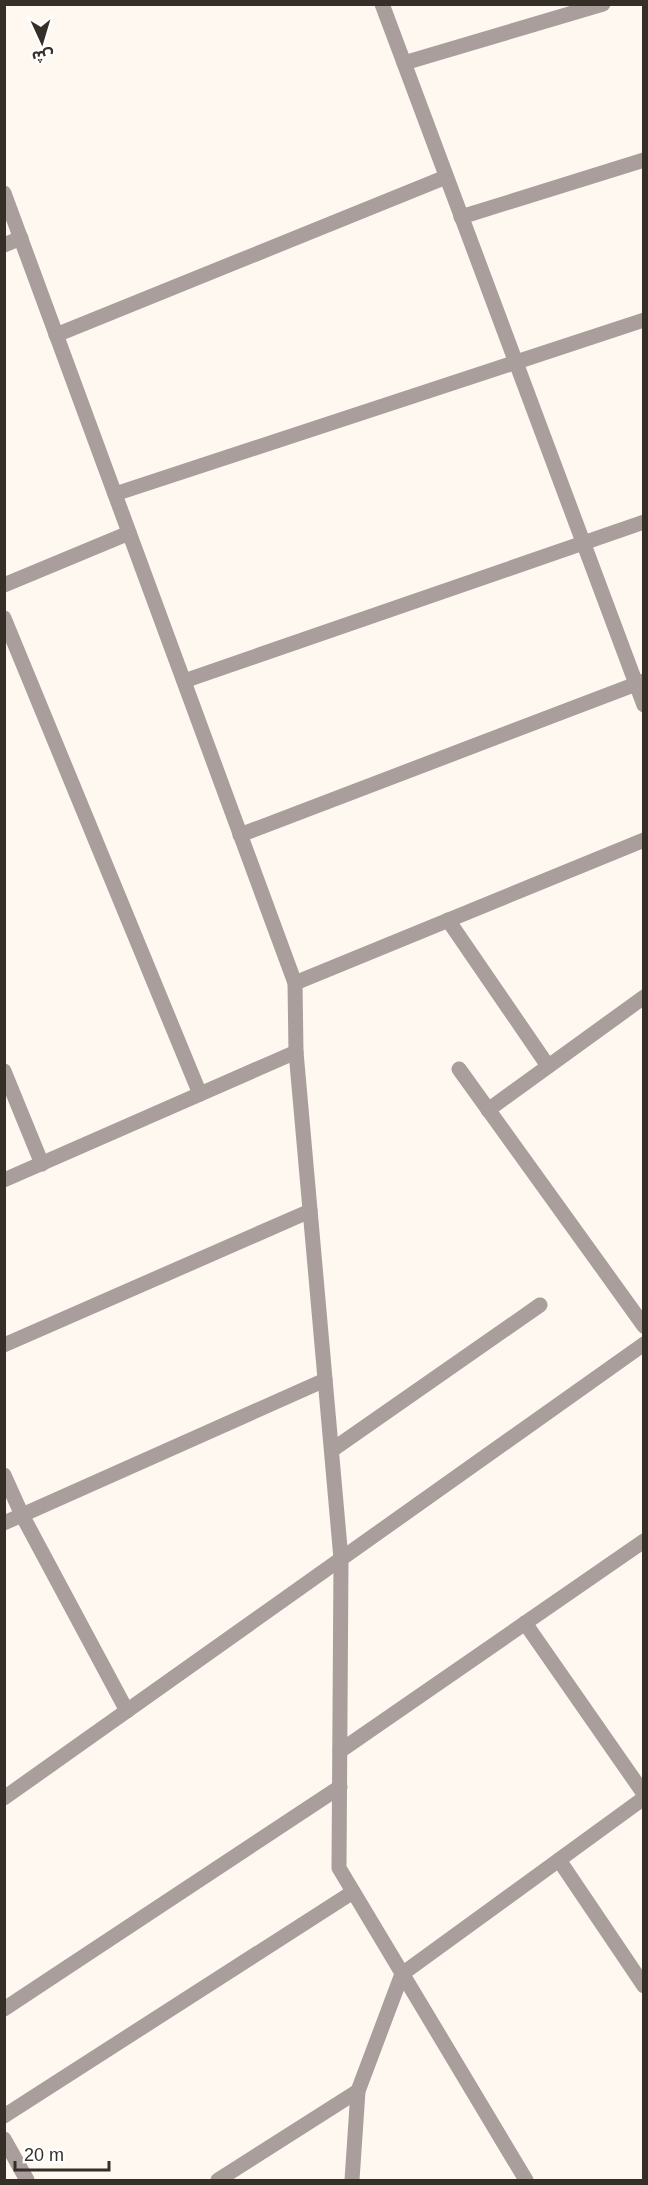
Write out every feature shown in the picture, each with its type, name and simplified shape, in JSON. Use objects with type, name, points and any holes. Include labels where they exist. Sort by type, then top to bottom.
[{"type":"street","points":[[382,4],[583,543],[640,682],[644,705]]},
{"type":"street","points":[[404,63],[603,4]]},
{"type":"street","points":[[461,217],[644,160]]},
{"type":"street","points":[[56,334],[446,177]]},
{"type":"street","points":[[4,193],[295,983],[296,1052],[341,1559],[339,1869],[525,2181]]},
{"type":"street","points":[[4,245],[21,238]]},
{"type":"street","points":[[115,494],[644,320]]},
{"type":"street","points":[[184,681],[644,522]]},
{"type":"street","points":[[4,585],[129,533]]},
{"type":"street","points":[[4,618],[200,1095]]},
{"type":"street","points":[[240,835],[640,682]]},
{"type":"street","points":[[295,983],[644,840]]},
{"type":"street","points":[[448,921],[548,1066]]},
{"type":"street","points":[[488,1110],[644,997]]},
{"type":"street","points":[[4,1180],[296,1052]]},
{"type":"street","points":[[459,1069],[644,1326]]},
{"type":"street","points":[[4,1071],[42,1164]]},
{"type":"street","points":[[4,1345],[310,1211]]},
{"type":"street","points":[[332,1450],[540,1305]]},
{"type":"street","points":[[4,1798],[644,1344]]},
{"type":"street","points":[[4,1523],[326,1380]]},
{"type":"street","points":[[4,1475],[22,1515],[127,1711]]},
{"type":"street","points":[[340,1751],[644,1541]]},
{"type":"street","points":[[352,2181],[358,2091],[402,1974],[644,1796],[525,1623]]},
{"type":"street","points":[[4,2009],[340,1787]]},
{"type":"street","points":[[559,1860],[644,1986]]},
{"type":"street","points":[[4,2116],[353,1892]]},
{"type":"street","points":[[218,2181],[358,2091]]},
{"type":"street","points":[[4,2139],[27,2181]]}]
